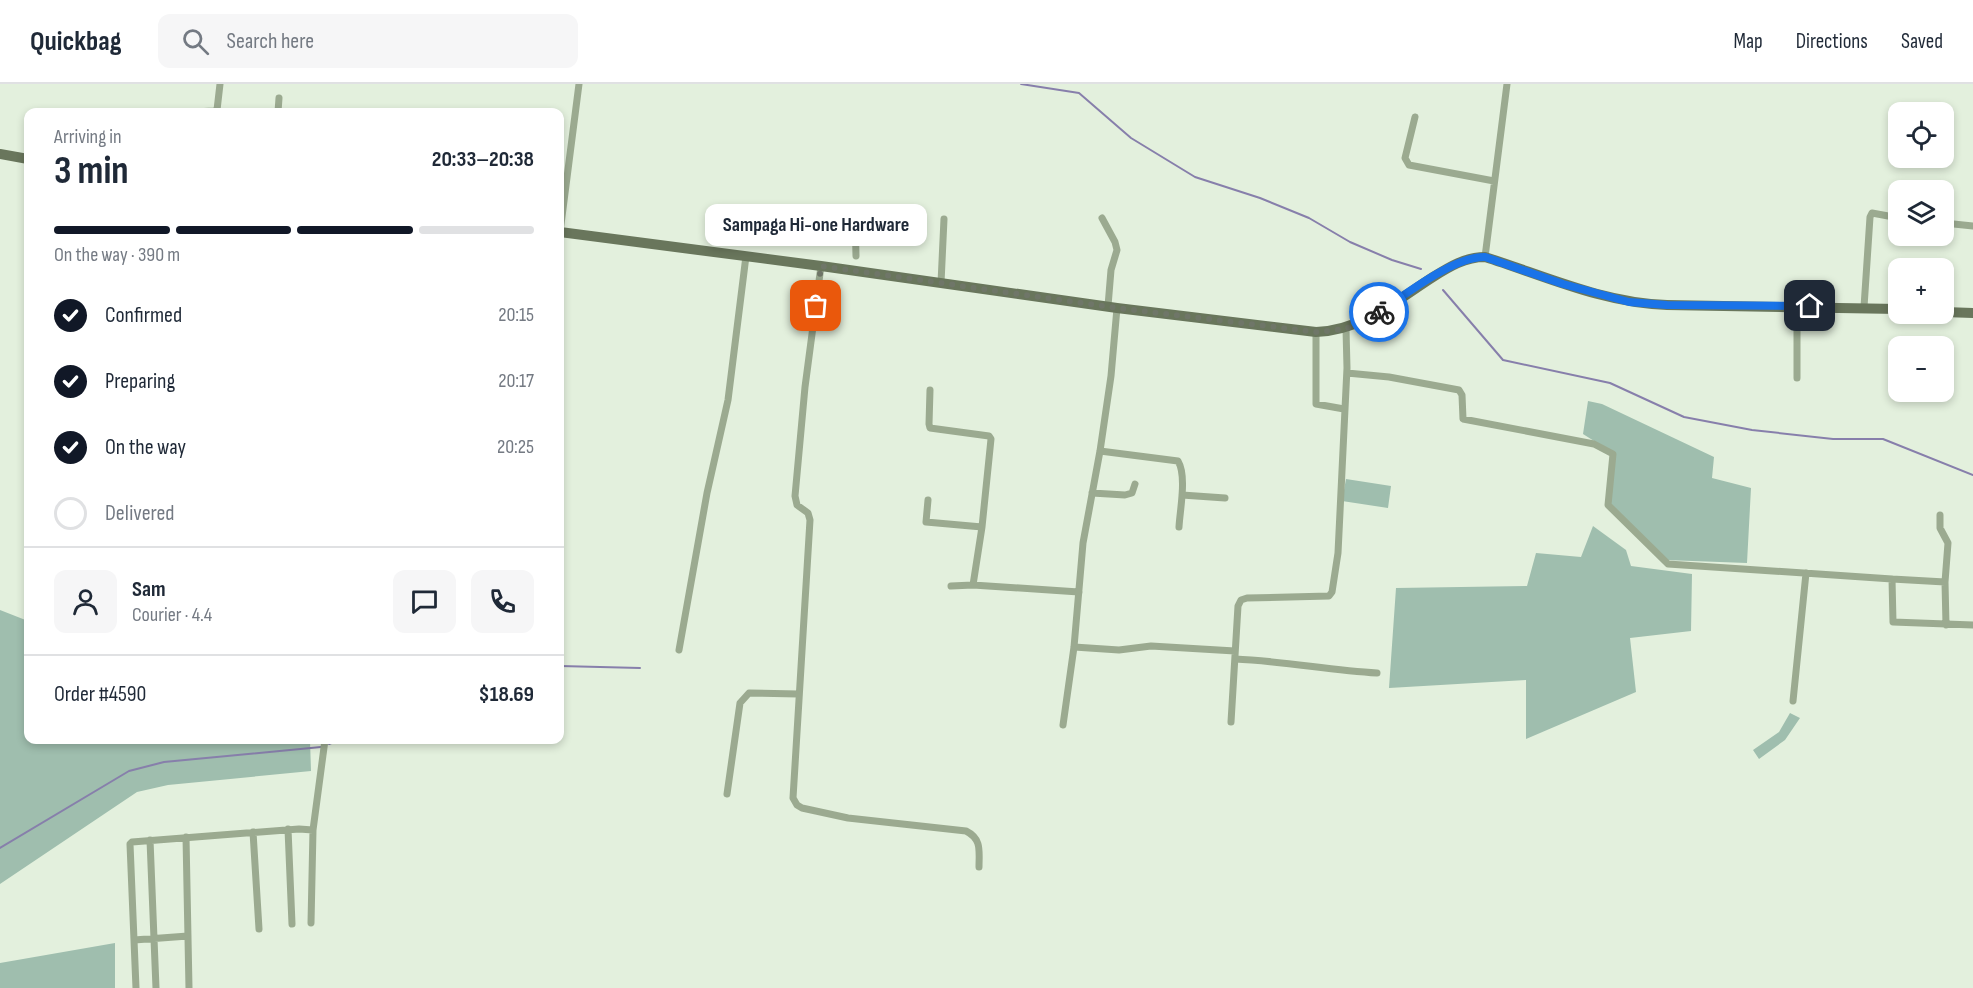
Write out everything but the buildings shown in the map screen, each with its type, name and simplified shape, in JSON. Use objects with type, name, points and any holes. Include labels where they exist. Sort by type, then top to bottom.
[{"type":"main road","points":[[0,154],[24,158]]},
{"type":"main road","points":[[564,233],[821,266],[855,263],[941,283],[1316,332],[1346,329],[1365,321],[1460,262],[1478,257],[1485,257],[1563,284],[1629,302],[1667,305],[1888,308]]},
{"type":"main road","points":[[1954,312],[1973,313]]},
{"type":"street","points":[[217,108],[220,84]]},
{"type":"street","points":[[564,201],[579,84]]},
{"type":"street","points":[[1485,257],[1507,84]]},
{"type":"street","points":[[278,108],[279,98]]},
{"type":"street","points":[[1415,117],[1405,158],[1409,165],[1494,180]]},
{"type":"street","points":[[855,212],[855,263]]},
{"type":"street","points":[[1864,307],[1870,217],[1872,213],[1888,216]]},
{"type":"street","points":[[1063,725],[1074,647],[1083,543],[1111,376],[1113,307],[1111,270],[1117,250],[1102,218]]},
{"type":"street","points":[[941,283],[944,219]]},
{"type":"street","points":[[1954,225],[1973,226]]},
{"type":"street","points":[[679,650],[705,504],[728,400],[746,256]]},
{"type":"street","points":[[821,266],[804,397],[795,496],[797,505],[808,513],[810,520],[793,798],[796,805],[802,808],[848,818],[966,831],[974,835],[979,843],[979,867]]},
{"type":"street","points":[[1797,306],[1797,378]]},
{"type":"street","points":[[1231,722],[1238,606],[1241,600],[1329,596],[1335,582],[1347,373],[1346,329]]},
{"type":"street","points":[[1316,332],[1316,404],[1344,409]]},
{"type":"street","points":[[1347,373],[1389,377],[1459,390],[1462,395],[1463,419],[1584,442],[1604,448],[1612,454],[1608,505],[1668,564],[1945,582]]},
{"type":"street","points":[[930,390],[928,424],[930,428],[989,436],[991,439],[982,527],[973,585]]},
{"type":"street","points":[[1100,451],[1178,461],[1181,469],[1182,495],[1179,527]]},
{"type":"street","points":[[1092,493],[1125,495],[1133,492],[1135,484]]},
{"type":"street","points":[[1182,495],[1225,498]]},
{"type":"street","points":[[928,500],[926,522],[982,527]]},
{"type":"street","points":[[1940,515],[1940,528],[1948,543],[1945,582],[1946,625]]},
{"type":"street","points":[[1793,701],[1806,573]]},
{"type":"street","points":[[1892,579],[1893,622],[1973,625]]},
{"type":"street","points":[[951,586],[973,585],[1079,592]]},
{"type":"street","points":[[1074,647],[1119,650],[1151,646],[1235,651]]},
{"type":"street","points":[[1235,659],[1377,673]]},
{"type":"street","points":[[727,794],[740,703],[744,697],[749,693],[798,694]]},
{"type":"street","points":[[311,923],[314,830],[325,744]]},
{"type":"street","points":[[136,988],[130,844],[134,841],[288,829],[314,830]]},
{"type":"street","points":[[288,829],[291,924]]},
{"type":"street","points":[[253,832],[258,929]]},
{"type":"street","points":[[186,837],[189,988]]},
{"type":"street","points":[[150,840],[156,988]]},
{"type":"street","points":[[134,940],[188,936]]},
{"type":"green space","points":[[1588,401],[1602,404],[1714,457],[1712,478],[1751,488],[1747,563],[1665,560],[1609,506],[1613,453],[1583,434]]},
{"type":"green space","points":[[1346,479],[1391,486],[1388,508],[1342,501]]},
{"type":"green space","points":[[1593,526],[1626,550],[1631,566],[1692,574],[1691,631],[1630,638],[1636,692],[1526,739],[1526,680],[1389,688],[1396,588],[1527,586],[1536,553],[1581,557]]},
{"type":"green space","points":[[0,610],[24,619],[24,744],[310,744],[311,771],[168,785],[137,792],[0,884]]},
{"type":"green space","points":[[1790,713],[1800,718],[1785,740],[1759,759],[1753,750],[1779,732]]},
{"type":"green space","points":[[115,943],[115,988],[0,988],[0,963]]},
{"type":"waterway","points":[[1021,84],[1079,93],[1131,138],[1195,177],[1260,198],[1309,218],[1350,242],[1392,260],[1421,269]]},
{"type":"waterway","points":[[1443,290],[1503,360],[1610,383],[1684,417],[1752,430],[1833,439],[1883,439],[1973,475]]},
{"type":"waterway","points":[[564,666],[640,668]]},
{"type":"waterway","points":[[0,848],[129,771],[164,762],[321,747]]},
{"type":"way so far","points":[[816,306],[821,266],[1117,308],[1316,332],[1346,329],[1379,312]]},
{"type":"place","name":"Sampaga Hi-one Hardware","points":[[816,306]]},
{"type":"route","points":[[1379,312],[1453,265],[1478,257],[1485,257],[1563,284],[1629,302],[1667,305],[1810,306]]}]
